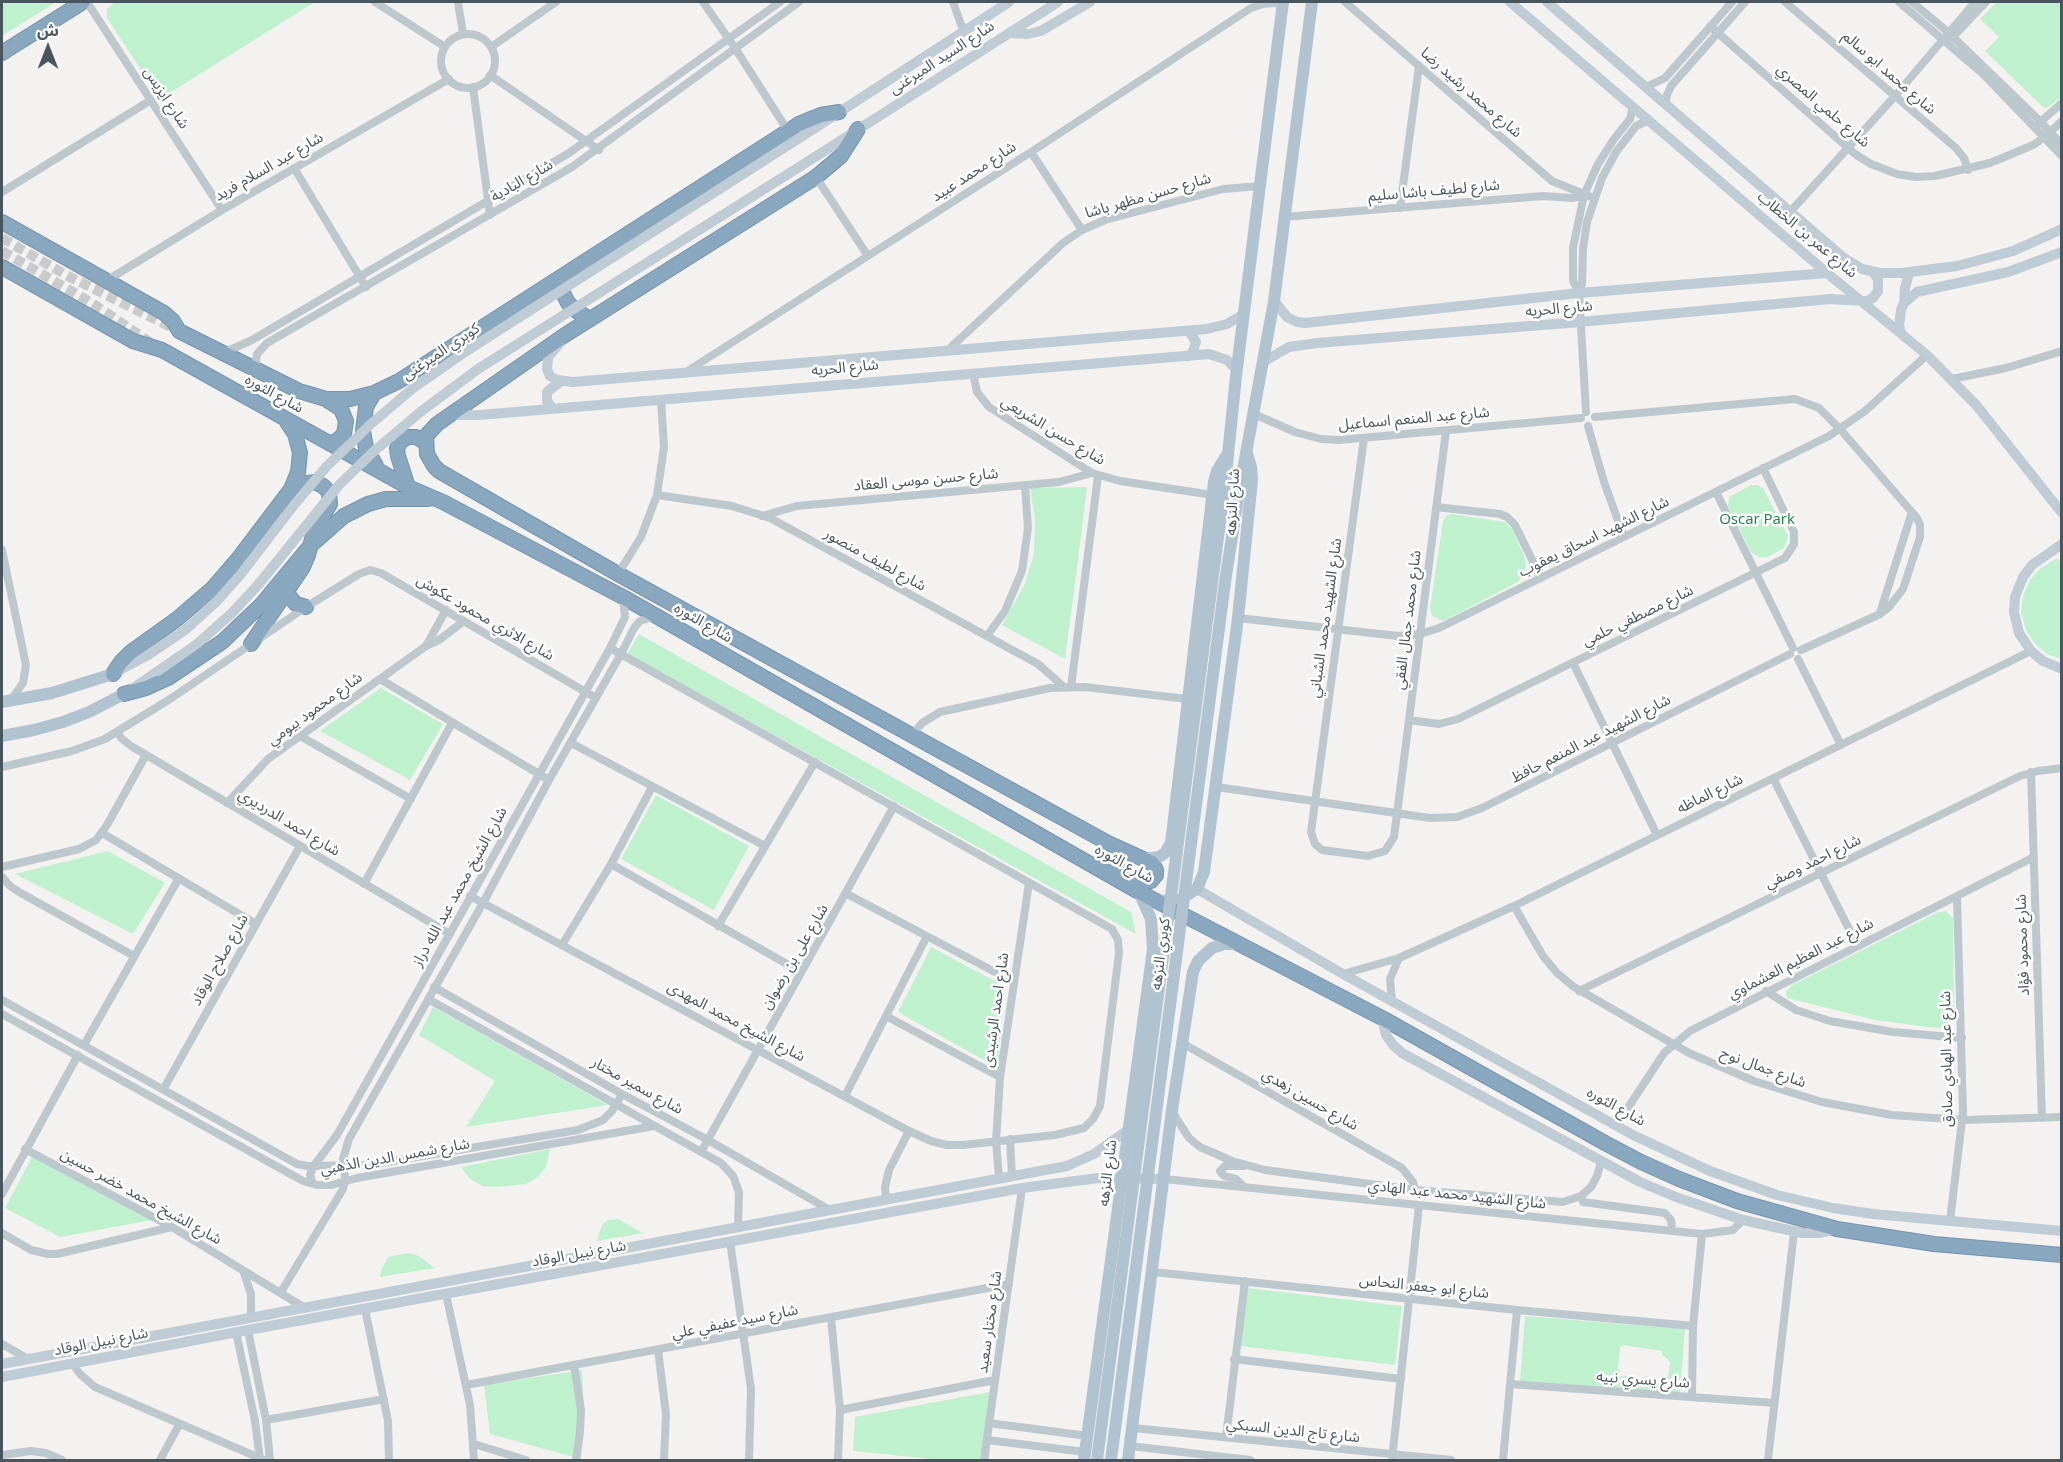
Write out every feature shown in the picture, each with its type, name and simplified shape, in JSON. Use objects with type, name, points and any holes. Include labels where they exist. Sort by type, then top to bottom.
[{"type":"highway","points":[[2,53],[85,2]]},
{"type":"highway","name":"شارع الثوره","points":[[2,222],[164,313],[179,331],[299,390],[326,399],[350,399],[389,387],[788,131],[813,118],[839,112]]},
{"type":"highway","points":[[408,487],[398,456],[397,448],[401,441],[408,437],[416,437],[425,442],[430,430],[565,335],[816,177],[841,156],[858,129]]},
{"type":"highway","name":"شارع الثوره","points":[[2,267],[133,340],[162,350],[408,487],[623,597],[1138,892],[1382,1018],[1648,1166],[1737,1201],[1837,1229],[1934,1244],[2061,1255]]},
{"type":"highway","points":[[559,278],[568,303],[590,319]]},
{"type":"highway","points":[[374,393],[366,407],[363,431],[369,456],[379,470]]},
{"type":"highway","points":[[326,399],[341,409],[346,421],[344,434],[330,444]]},
{"type":"highway","points":[[113,674],[130,652],[177,619],[213,588],[244,552],[291,489],[298,472],[300,453],[295,434],[286,420]]},
{"type":"highway","name":"شارع الثوره","points":[[425,442],[430,461],[440,471],[618,574],[1108,843],[1144,859]]},
{"type":"highway","points":[[251,644],[305,563],[316,528],[329,508],[330,496],[323,486],[315,482],[291,489]]},
{"type":"highway","points":[[124,694],[146,688],[168,678],[222,642],[261,605],[310,546],[336,521],[351,511],[394,498],[435,499]]},
{"type":"highway","points":[[288,591],[292,601],[306,608]]},
{"type":"highway","points":[[1083,860],[1101,861],[1142,882],[1149,882],[1155,877],[1156,870],[1154,865],[1144,859]]},
{"type":"main road","name":"شارع النزهه","points":[[1144,859],[1159,857],[1170,847],[1213,495],[1217,471],[1228,453],[1283,2]]},
{"type":"main road","name":"شارع النزهه","points":[[1197,889],[1203,872],[1216,791],[1238,618],[1252,480],[1246,452],[1274,301],[1312,2]]},
{"type":"main road","name":"كوبري النزهه","points":[[1111,1461],[1225,582],[1246,452]]},
{"type":"main road","name":"كوبري النزهه","points":[[1097,1461],[1228,453]]},
{"type":"main road","points":[[6,701],[72,688],[113,674]]},
{"type":"main road","points":[[2,736],[63,722],[98,708],[124,694]]},
{"type":"main road","points":[[1177,789],[1185,800],[1194,804],[1204,804],[1216,791]]},
{"type":"main road","points":[[1155,901],[1179,900],[1197,889]]},
{"type":"main road","name":"شارع النزهه","points":[[1085,1456],[1153,937],[1149,914],[1138,892]]},
{"type":"main road","points":[[1128,1461],[1172,1110],[1195,966],[1212,948],[1224,944],[1237,944]]},
{"type":"main road","points":[[1143,1019],[1155,1016],[1168,1017],[1185,1027]]},
{"type":"street","name":"شارع ايزيس","points":[[85,2],[222,210]]},
{"type":"street","points":[[375,2],[445,46]]},
{"type":"street","points":[[458,2],[463,34]]},
{"type":"street","points":[[491,47],[556,2]]},
{"type":"street","points":[[703,2],[788,131]]},
{"type":"street","name":"شارع البادية","points":[[223,353],[252,340],[587,142],[780,2]]},
{"type":"street","name":"شارع البادية","points":[[255,368],[257,354],[267,344],[573,167],[799,2]]},
{"type":"street","points":[[953,2],[963,30]]},
{"type":"street","name":"شارع السيد الميرغنى","points":[[804,135],[998,5],[1009,2]]},
{"type":"street","points":[[1009,33],[1058,2]]},
{"type":"street","name":"شارع السيد الميرغنى","points":[[124,694],[204,638],[232,613],[258,585],[339,485],[423,409],[488,363],[1009,33],[1028,34],[1041,31],[1090,2]]},
{"type":"street","name":"شارع محمد عبيد","points":[[682,373],[699,365],[1251,8],[1283,2]]},
{"type":"street","name":"شارع محمد رشيد رضا","points":[[1345,2],[1552,181],[1584,195]]},
{"type":"street","name":"شارع عمر بن الخطاب","points":[[1510,2],[1827,273],[1927,355],[1977,406],[2061,513]]},
{"type":"street","name":"شارع عمر بن الخطاب","points":[[1547,2],[1848,261],[1872,272]]},
{"type":"street","points":[[1646,87],[1665,78],[1732,2]]},
{"type":"street","points":[[1665,104],[1666,94],[1671,86],[1745,2]]},
{"type":"street","name":"شارع محمد ابو سالم","points":[[1785,2],[1959,151],[1968,170]]},
{"type":"street","points":[[1899,2],[1948,37]]},
{"type":"street","points":[[1912,2],[2061,145]]},
{"type":"street","points":[[1790,212],[1948,37],[1975,2]]},
{"type":"street","points":[[1948,37],[1986,2]]},
{"type":"street","name":"شارع حلمي المصري","points":[[1710,26],[1862,159],[1879,168],[1906,176],[1935,176],[1968,170],[2012,155],[2048,135],[2061,121]]},
{"type":"street","points":[[463,34],[476,35],[487,42],[495,61],[486,81],[473,87],[460,86],[449,79],[442,66],[445,46],[463,34]]},
{"type":"street","points":[[1400,208],[1419,66]]},
{"type":"street","points":[[490,75],[598,150]]},
{"type":"street","name":"شارع عبد السلام فريد","points":[[105,281],[222,210],[449,79]]},
{"type":"street","points":[[473,87],[490,215]]},
{"type":"street","points":[[2,192],[151,100]]},
{"type":"street","points":[[2038,125],[2061,103]]},
{"type":"street","points":[[1579,293],[1573,281],[1573,248],[1584,195],[1614,139],[1630,119],[1633,107]]},
{"type":"street","points":[[1624,537],[1604,482],[1588,426],[1582,423],[1579,293],[1582,284],[1584,240],[1594,198],[1606,169],[1622,144],[1635,126],[1649,120]]},
{"type":"street","name":"كوبري الميرغنى","points":[[113,674],[148,655],[185,630],[218,600],[334,459],[412,389],[465,352],[804,135]]},
{"type":"street","points":[[2048,135],[2061,156]]},
{"type":"street","points":[[1031,152],[1082,230]]},
{"type":"street","points":[[294,168],[366,286]]},
{"type":"street","points":[[816,177],[868,256]]},
{"type":"street","points":[[1543,196],[1550,190],[1552,181]]},
{"type":"street","name":"شارع حسن مظهر باشا","points":[[947,351],[1063,243],[1082,230],[1099,222],[1217,191],[1260,186]]},
{"type":"street","points":[[1584,195],[1594,198]]},
{"type":"street","name":"شارع لطيف باشا سليم","points":[[1284,217],[1543,196],[1572,198],[1584,195]]},
{"type":"street","points":[[1872,272],[1909,273],[1943,268],[1992,257],[2061,230]]},
{"type":"street","points":[[1904,303],[1910,296],[1924,289],[2000,274],[2061,252]]},
{"type":"street","points":[[1862,301],[1870,300],[1878,291],[1878,279],[1872,272]]},
{"type":"street","name":"شارع الحريه","points":[[1274,301],[1290,319],[1301,323],[1579,293],[1827,273]]},
{"type":"street","points":[[1901,333],[1899,318],[1909,273]]},
{"type":"street","name":"شارع الحريه","points":[[1263,362],[1289,347],[1317,343],[1830,299],[1862,301]]},
{"type":"street","name":"شارع الحريه","points":[[561,381],[573,382],[1189,331],[1222,326],[1244,314]]},
{"type":"street","points":[[1316,322],[1310,334],[1317,343]]},
{"type":"street","points":[[1189,331],[1196,342],[1189,356]]},
{"type":"street","points":[[552,408],[547,401],[547,392],[561,381],[550,376],[546,363],[565,335]]},
{"type":"street","points":[[1952,379],[2006,368],[2061,351]]},
{"type":"street","name":"شارع الحريه","points":[[450,415],[479,415],[1209,354],[1227,360],[1237,370]]},
{"type":"street","name":"شارع الشهيد اسحاق يعقوب","points":[[1238,618],[1398,636],[1420,634],[1446,625],[1840,429],[1865,411],[1927,355]]},
{"type":"street","name":"شارع حسن الشريعي","points":[[973,373],[977,392],[989,407],[1095,474],[1120,481],[1213,495]]},
{"type":"street","points":[[618,574],[641,537],[657,495],[664,447],[660,399]]},
{"type":"street","points":[[1583,415],[1592,413],[1595,417],[1795,399],[1819,408],[1840,429]]},
{"type":"street","name":"شارع عبد المنعم اسماعيل","points":[[1254,414],[1286,429],[1312,437],[1339,440],[1446,431],[1583,415]]},
{"type":"street","points":[[1588,426],[1594,423],[1595,417]]},
{"type":"street","name":"شارع الشهيد عبد المنعم حافظ","points":[[1216,791],[1439,819],[1465,815],[1880,614],[1893,603],[1903,589],[1920,537],[1920,525],[1912,512],[1840,429]]},
{"type":"street","name":"شارع محمد جمال الفقي","points":[[1397,813],[1446,431]]},
{"type":"street","name":"شارع الشهيد محمد الشباني","points":[[1315,802],[1364,438]]},
{"type":"street","name":"شارع مصطفي حلمي","points":[[1409,720],[1433,724],[1453,721],[1785,558],[1795,540],[1793,528],[1763,468]]},
{"type":"street","points":[[1068,687],[1095,474]]},
{"type":"street","name":"شارع حسن موسى العقاد","points":[[762,516],[802,505],[1025,485],[1072,480],[1095,474]]},
{"type":"street","points":[[987,636],[1005,611],[1022,571],[1028,528],[1025,485]]},
{"type":"street","points":[[1716,492],[1841,745]]},
{"type":"street","name":"شارع لطيف منصور","points":[[657,495],[732,506],[762,516],[987,636],[1042,667],[1068,687]]},
{"type":"street","points":[[1436,507],[1500,514],[1507,517],[1515,525],[1541,578]]},
{"type":"street","points":[[1880,614],[1912,512]]},
{"type":"street","points":[[2061,544],[2032,565],[2023,577],[2014,604],[2016,626],[2022,639],[2043,661],[2061,669]]},
{"type":"street","points":[[2,550],[26,665],[23,683],[6,701]]},
{"type":"street","name":"شارع الاثري محمود عكوش","points":[[306,608],[359,574],[370,570],[381,573],[596,698]]},
{"type":"street","name":"شارع الشيخ محمد عبد الله دراز","points":[[313,1167],[338,1135],[610,648],[625,617],[623,597]]},
{"type":"street","points":[[2,767],[89,746],[170,699],[306,608]]},
{"type":"street","name":"شارع محمود بيومي","points":[[426,646],[446,610]]},
{"type":"street","name":"شارع الشيخ محمد عبد الله دراز","points":[[345,1181],[344,1154],[349,1139],[483,903],[636,624],[657,616]]},
{"type":"street","name":"شارع محمود بيومي","points":[[227,802],[268,759],[464,621]]},
{"type":"street","name":"شارع الشيخ محمد المهدى","points":[[471,896],[931,1141],[947,1145],[963,1145],[1072,1131],[1084,1128],[1093,1119],[1100,1106],[1103,1090],[1119,953],[1118,940],[1112,929],[610,648]]},
{"type":"street","name":"شارع الماظه","points":[[1343,974],[1399,958],[1514,906],[2031,651]]},
{"type":"street","points":[[1573,663],[1657,836]]},
{"type":"street","points":[[380,679],[549,780]]},
{"type":"street","points":[[912,735],[926,720],[940,712],[1036,690],[1068,687],[1187,699]]},
{"type":"street","points":[[364,884],[452,723]]},
{"type":"street","name":"شارع احمد الدرديري","points":[[117,731],[126,742],[146,755],[450,934]]},
{"type":"street","points":[[300,736],[411,799]]},
{"type":"street","points":[[571,743],[765,846]]},
{"type":"street","points":[[2,867],[79,849],[96,840],[146,755]]},
{"type":"street","points":[[718,926],[815,762]]},
{"type":"street","name":"شارع احمد وصفي","points":[[1579,991],[2031,772],[2061,768]]},
{"type":"street","name":"شارع محمود فؤاد","points":[[2031,772],[2042,1118]]},
{"type":"street","points":[[1773,778],[1857,945]]},
{"type":"street","points":[[562,945],[611,864],[652,787]]},
{"type":"street","points":[[1315,802],[1311,836],[1318,848],[1327,851],[1368,856],[1380,854],[1392,842],[1397,813]]},
{"type":"street","name":"شارع على بن رضوان","points":[[701,1152],[847,894],[894,806]]},
{"type":"street","points":[[102,833],[256,924]]},
{"type":"street","name":"شارع صلاح الوقاد","points":[[164,1088],[300,846]]},
{"type":"street","name":"شارع عبد العظيم العشماوي","points":[[1616,1126],[1664,1053],[1696,1027],[2034,857]]},
{"type":"street","points":[[611,864],[801,972]]},
{"type":"street","points":[[2,877],[19,892],[134,956]]},
{"type":"street","points":[[84,1045],[179,878]]},
{"type":"street","name":"شارع احمد الرشيدى","points":[[999,1179],[996,1141],[1000,1077],[1029,883]]},
{"type":"street","name":"شارع الثوره","points":[[1197,889],[1343,974],[1616,1126],[1668,1153],[1710,1171],[1795,1200],[1874,1214],[2061,1231]]},
{"type":"street","points":[[847,894],[1014,982]]},
{"type":"street","name":"شارع عبد الهادي صادق","points":[[1950,1221],[1963,1120],[1957,896]]},
{"type":"street","name":"شارع جمال نوح","points":[[1514,906],[1543,956],[1562,978],[1579,991],[1673,1044],[1746,1078],[1822,1102],[1892,1115],[1963,1120],[2061,1117]]},
{"type":"street","points":[[844,1096],[927,936]]},
{"type":"street","points":[[1392,1001],[1390,979],[1399,958]]},
{"type":"street","name":"شارع سمير مختار","points":[[434,987],[828,1209]]},
{"type":"street","points":[[1766,992],[1796,1010],[1830,1021],[1907,1034],[1962,1038]]},
{"type":"street","name":"شارع سمير مختار","points":[[428,999],[721,1163],[733,1176],[739,1192],[738,1226]]},
{"type":"street","name":"شارع شمس الدين الذهبي","points":[[2,1000],[164,1088],[297,1164],[313,1167],[369,1165],[578,1130],[603,1120],[622,1094]]},
{"type":"street","name":"شارع شمس الدين الذهبي","points":[[2,1014],[244,1149],[313,1184],[332,1185],[654,1126]]},
{"type":"street","points":[[886,1016],[1000,1077]]},
{"type":"street","name":"شارع الثوره","points":[[1382,1018],[1386,1035],[1393,1046],[1402,1053],[1601,1162],[1676,1197],[1743,1220],[1794,1232],[1811,1234],[1837,1229]]},
{"type":"street","name":"شارع حسين زهدي","points":[[1182,1043],[1402,1168],[1413,1182],[1415,1190]]},
{"type":"street","points":[[2,1194],[78,1056]]},
{"type":"street","name":"شارع الشهيد محمد عبد الهادي","points":[[1172,1110],[1180,1127],[1200,1147],[1265,1170],[1415,1190],[1556,1203],[1581,1196]]},
{"type":"street","name":"شارع نبيل الوقاد","points":[[2,1364],[886,1198],[999,1179],[1078,1162],[1101,1150],[1129,1129]]},
{"type":"street","points":[[578,1130],[580,1139]]},
{"type":"street","points":[[886,1198],[885,1187],[889,1170],[909,1131]]},
{"type":"street","points":[[1010,1139],[1012,1176]]},
{"type":"street","name":"شارع الشيخ محمد خضر حسين","points":[[25,1149],[172,1227],[305,1308]]},
{"type":"street","points":[[1078,1162],[1083,1167],[1082,1179]]},
{"type":"street","points":[[1601,1162],[1594,1182],[1581,1196],[1583,1202],[1665,1213],[1671,1220],[1672,1230]]},
{"type":"street","points":[[1244,1187],[1236,1179],[1224,1176],[1220,1171],[1225,1166],[1248,1165]]},
{"type":"street","points":[[313,1167],[310,1175],[313,1184]]},
{"type":"street","name":"شارع نبيل الوقاد","points":[[2,1377],[1022,1188],[1082,1179],[1164,1179]]},
{"type":"street","name":"شارع الشهيد محمد عبد الهادي","points":[[1164,1179],[1702,1234],[1733,1230],[1743,1220]]},
{"type":"street","points":[[281,1292],[338,1200],[345,1181]]},
{"type":"street","name":"شارع مختار سعيد","points":[[984,1461],[1022,1188]]},
{"type":"street","points":[[1392,1458],[1419,1205]]},
{"type":"street","points":[[2,1233],[31,1250],[57,1254],[172,1227]]},
{"type":"street","points":[[1767,1461],[1794,1232]]},
{"type":"street","points":[[1692,1397],[1693,1326],[1702,1234]]},
{"type":"street","points":[[730,1241],[751,1389],[749,1461]]},
{"type":"street","points":[[529,1265],[531,1278]]},
{"type":"street","points":[[243,1270],[250,1294],[251,1318]]},
{"type":"street","name":"شارع ابو جعفر النحاس","points":[[1153,1272],[1693,1326]]},
{"type":"street","points":[[1226,1437],[1245,1281]]},
{"type":"street","name":"شارع سيد عفيفي علي","points":[[466,1385],[1009,1284]]},
{"type":"street","points":[[446,1294],[470,1405],[474,1461]]},
{"type":"street","points":[[365,1309],[384,1399],[390,1442],[389,1461]]},
{"type":"street","points":[[1503,1461],[1517,1310]]},
{"type":"street","points":[[831,1318],[840,1410],[838,1461]]},
{"type":"street","points":[[248,1330],[266,1420],[270,1461]]},
{"type":"street","points":[[236,1332],[262,1460]]},
{"type":"street","points":[[2,1344],[28,1359]]},
{"type":"street","points":[[658,1350],[665,1404],[664,1461]]},
{"type":"street","points":[[1234,1359],[1401,1379]]},
{"type":"street","points":[[72,1363],[80,1374],[95,1387],[262,1460]]},
{"type":"street","points":[[574,1365],[581,1410],[576,1461]]},
{"type":"street","points":[[840,1410],[995,1380]]},
{"type":"street","name":"شارع يسري نبيه","points":[[1510,1384],[1774,1403]]},
{"type":"street","points":[[266,1420],[384,1399]]},
{"type":"street","points":[[989,1423],[1088,1436]]},
{"type":"street","points":[[160,1461],[179,1425]]},
{"type":"street","name":"شارع تاج الدين السبكي","points":[[1132,1428],[1226,1437],[1392,1458],[1451,1461]]},
{"type":"street","points":[[987,1440],[1085,1456]]},
{"type":"street","points":[[474,1444],[526,1461]]},
{"type":"street","points":[[1130,1446],[1250,1461]]},
{"type":"street","points":[[2,1455],[31,1450],[62,1461]]},
{"type":"green space","points":[[7,2],[56,2],[2,36],[2,5]]},
{"type":"green space","points":[[115,2],[315,2],[160,99],[107,18],[107,9]]},
{"type":"green space","points":[[1997,2],[2061,2],[2061,97],[2047,108],[2044,108],[1985,51],[1999,37],[1980,19]]},
{"type":"green space","name":"Oscar Park","points":[[1751,485],[1763,488],[1788,536],[1784,548],[1768,557],[1759,557],[1751,552],[1728,506],[1729,497]]},
{"type":"green space","points":[[1087,487],[1065,659],[1002,625],[1024,586],[1034,554],[1035,520],[1030,488]]},
{"type":"green space","points":[[1451,514],[1505,522],[1512,529],[1524,555],[1526,566],[1523,576],[1516,583],[1443,621],[1432,616],[1430,608],[1443,521]]},
{"type":"green space","points":[[2057,558],[2062,564],[2061,659],[2049,655],[2035,644],[2026,630],[2021,613],[2023,596],[2030,580],[2041,568]]},
{"type":"green space","points":[[639,634],[1131,912],[1136,934],[627,654]]},
{"type":"green space","points":[[381,688],[443,724],[410,780],[320,731]]},
{"type":"green space","points":[[656,795],[749,846],[714,910],[621,859]]},
{"type":"green space","points":[[108,851],[165,883],[133,934],[15,874]]},
{"type":"green space","points":[[1946,911],[1953,919],[1954,1013],[1947,1026],[1927,1027],[1875,1020],[1787,998],[1786,992],[1792,985],[1938,912]]},
{"type":"green space","points":[[931,947],[1004,986],[998,1068],[898,1012]]},
{"type":"green space","points":[[433,1007],[608,1105],[466,1127],[495,1081],[419,1035]]},
{"type":"green space","points":[[550,1149],[546,1167],[538,1177],[526,1184],[482,1186],[469,1178],[461,1167]]},
{"type":"green space","points":[[32,1157],[152,1220],[60,1237],[5,1208]]},
{"type":"green space","points":[[618,1219],[643,1233],[597,1241],[602,1225],[608,1220]]},
{"type":"green space","points":[[408,1253],[419,1256],[435,1268],[380,1277],[388,1257]]},
{"type":"green space","points":[[1247,1288],[1402,1306],[1395,1365],[1240,1346]]},
{"type":"green space","points":[[1525,1316],[1685,1329],[1680,1393],[1520,1381]],"holes":[[[1623,1345],[1662,1351],[1662,1356],[1670,1362],[1668,1378],[1663,1382],[1651,1380],[1647,1376],[1635,1378],[1632,1381],[1626,1376],[1619,1375],[1620,1347]]]},
{"type":"green space","points":[[582,1370],[584,1412],[581,1459],[490,1434],[484,1385]]},
{"type":"green space","points":[[995,1391],[989,1460],[942,1460],[853,1451],[855,1417]]},
{"type":"tunnel","points":[[2,238],[66,275],[179,331]]},
{"type":"tunnel","points":[[2,251],[92,303],[154,345]]}]
